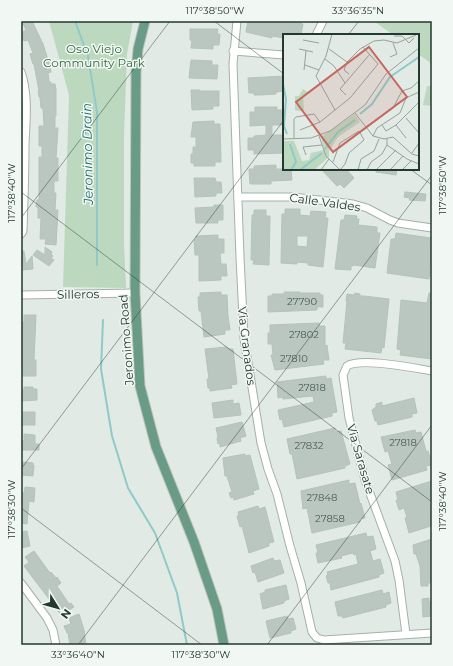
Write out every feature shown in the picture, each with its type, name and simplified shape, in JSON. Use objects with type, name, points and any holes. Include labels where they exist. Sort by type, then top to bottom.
[{"type":"main road","name":"Jeronimo Road","points":[[145,21],[138,49],[136,73],[135,293],[140,386],[156,447],[194,542],[217,609],[224,645]]},
{"type":"street","name":"Via Granados","points":[[237,21],[233,52],[243,328],[257,421],[268,469],[277,494],[287,537],[302,583],[312,632],[316,638],[324,640],[406,634]]},
{"type":"street","points":[[316,34],[323,21]]},
{"type":"street","points":[[233,52],[283,55]]},
{"type":"street","points":[[21,72],[25,82],[26,113],[22,232]]},
{"type":"street","name":"Calle Valdes","points":[[238,197],[293,197],[353,204],[368,208],[398,223],[432,228]]},
{"type":"street","name":"Silleros","points":[[21,295],[135,293]]},
{"type":"street","name":"Via Sarasate","points":[[406,634],[397,570],[363,471],[349,418],[343,375],[347,366],[356,363],[389,365],[432,371]]},
{"type":"street","points":[[21,583],[47,618],[53,630],[56,645]]},
{"type":"street","points":[[406,634],[432,632]]},
{"type":"green space","name":"Oso Viejo Community Park","points":[[49,21],[133,21],[127,54],[124,136],[124,242],[126,288],[63,287],[69,95]]},
{"type":"green space","points":[[374,21],[432,21],[432,64],[419,55],[419,34],[392,34]]},
{"type":"green space","points":[[427,86],[432,86],[432,106],[423,105]]},
{"type":"building","points":[[22,21],[32,21],[43,44],[49,63],[51,72],[48,73],[49,82],[51,82],[51,84],[55,84],[56,89],[55,128],[58,128],[56,158],[58,158],[58,181],[54,181],[54,193],[56,193],[55,210],[58,210],[56,245],[45,244],[46,239],[40,239],[41,218],[38,218],[38,207],[36,207],[37,200],[39,200],[39,157],[42,157],[42,146],[39,146],[39,126],[44,126],[43,108],[41,108],[34,64],[30,54],[33,53],[28,40],[24,41],[21,33],[26,30]]},
{"type":"building","points":[[248,21],[289,21],[303,24],[301,34],[283,34],[283,38],[272,36],[272,38],[246,32]]},
{"type":"building","points":[[190,29],[218,29],[217,34],[220,34],[219,45],[213,45],[213,49],[191,48],[192,41],[190,40]]},
{"type":"building","points":[[191,60],[212,61],[212,65],[218,65],[217,79],[189,78]]},
{"type":"building","points":[[283,76],[283,91],[276,92],[276,94],[254,95],[254,93],[249,93],[248,78]]},
{"type":"building","points":[[191,90],[219,91],[219,106],[213,106],[213,109],[192,110]]},
{"type":"building","points":[[255,107],[277,107],[277,110],[283,110],[283,125],[272,125],[272,135],[283,135],[283,153],[254,154],[254,150],[248,150],[248,138],[266,135],[266,125],[250,126],[250,112],[255,112]]},
{"type":"building","points":[[214,121],[214,124],[220,124],[221,162],[215,162],[215,166],[194,166],[194,163],[191,163],[193,147],[196,147],[196,137],[191,137],[193,122]]},
{"type":"building","points":[[276,165],[276,169],[291,170],[292,180],[271,181],[271,184],[250,184],[249,169],[254,169],[254,166]]},
{"type":"building","points":[[322,170],[347,170],[354,178],[344,188],[340,184],[337,186]]},
{"type":"building","points":[[376,170],[397,170],[396,175],[376,172]]},
{"type":"building","points":[[194,178],[215,178],[216,182],[221,182],[222,193],[216,193],[216,196],[195,197]]},
{"type":"building","points":[[405,192],[426,194],[425,201],[409,200],[410,198],[404,197]]},
{"type":"building","points":[[214,205],[223,205],[223,220],[218,220],[218,223],[196,223],[195,208],[214,207]]},
{"type":"building","points":[[285,209],[300,209],[300,215],[310,216],[311,211],[326,212],[325,218],[328,218],[323,267],[308,265],[308,263],[281,263],[282,214],[285,214]],"holes":[[[297,236],[308,236],[307,247],[297,246]]]},
{"type":"building","points":[[254,210],[266,210],[266,216],[270,216],[269,265],[253,264],[254,260],[251,260],[252,215],[254,215]]},
{"type":"building","points":[[345,215],[357,216],[356,219],[359,219],[358,225],[377,227],[377,233],[380,233],[375,268],[354,265],[351,266],[351,270],[335,269],[341,220],[344,220]]},
{"type":"building","points":[[396,233],[431,238],[430,243],[432,244],[432,251],[429,279],[387,273],[391,239],[395,239]]},
{"type":"building","points":[[218,235],[218,239],[224,239],[224,253],[220,253],[221,264],[226,264],[227,276],[221,276],[221,280],[199,281],[199,255],[195,255],[194,240],[196,239],[196,236]]},
{"type":"building","points":[[45,247],[52,252],[51,254],[53,256],[51,258],[54,260],[49,266],[33,255],[37,250],[45,255]]},
{"type":"building","points":[[21,251],[24,251],[26,264],[32,256],[33,269],[22,270],[24,266],[21,267]]},
{"type":"building","points":[[221,292],[221,295],[227,295],[230,330],[225,330],[225,334],[204,337],[198,297],[200,297],[200,293]]},
{"type":"building","points":[[284,292],[320,293],[320,295],[323,295],[323,307],[317,307],[317,310],[268,312],[268,296],[272,296],[272,294],[285,294]]},
{"type":"building","points":[[355,293],[360,294],[360,296],[389,299],[384,348],[382,347],[381,353],[345,349],[346,343],[343,343],[347,294],[354,295]]},
{"type":"building","points":[[429,293],[432,293],[432,359],[400,355],[401,350],[397,349],[401,300],[427,303]]},
{"type":"building","points":[[24,315],[36,315],[34,360],[36,360],[36,376],[21,376],[21,322],[24,322]]},
{"type":"building","points":[[319,323],[319,326],[325,326],[325,346],[327,345],[329,360],[323,360],[324,364],[275,370],[271,355],[273,355],[272,344],[268,344],[270,325]]},
{"type":"building","points":[[227,347],[228,349],[233,349],[237,384],[231,385],[232,388],[210,391],[210,388],[208,388],[207,379],[209,379],[205,349]]},
{"type":"building","points":[[326,376],[326,379],[331,378],[337,412],[332,413],[332,416],[284,427],[282,419],[280,420],[278,410],[314,402],[313,396],[283,399],[282,397],[278,398],[277,382]]},
{"type":"building","points":[[24,387],[33,387],[33,389],[37,389],[37,400],[21,401],[22,390],[24,390]]},
{"type":"building","points":[[414,398],[417,413],[412,414],[412,417],[378,425],[377,421],[375,421],[372,410],[376,407],[376,404],[382,402],[382,406]]},
{"type":"building","points":[[233,400],[233,404],[239,403],[241,415],[214,418],[212,403]]},
{"type":"building","points":[[22,412],[35,412],[35,425],[21,425]]},
{"type":"building","points":[[242,422],[246,436],[240,438],[241,441],[220,447],[220,443],[218,444],[216,428]]},
{"type":"building","points":[[335,428],[335,432],[341,431],[350,464],[345,466],[345,468],[297,479],[292,454],[290,454],[287,439]]},
{"type":"building","points":[[415,430],[416,433],[421,432],[426,451],[428,451],[432,465],[426,466],[427,470],[392,480],[388,465],[392,464],[388,451],[385,452],[381,437]]},
{"type":"building","points":[[24,434],[35,435],[35,444],[39,444],[39,450],[21,450],[21,441],[24,441]]},
{"type":"building","points":[[245,454],[245,456],[250,455],[259,489],[253,491],[254,494],[234,500],[233,497],[231,498],[229,493],[232,492],[227,476],[225,476],[223,458]]},
{"type":"building","points":[[23,462],[33,463],[33,476],[21,475],[21,465],[23,465]]},
{"type":"building","points":[[349,480],[349,484],[355,483],[365,518],[360,519],[360,522],[312,533],[307,508],[303,509],[301,491]]},
{"type":"building","points":[[432,481],[432,501],[429,502],[432,513],[431,526],[409,533],[405,518],[407,517],[404,508],[399,510],[396,500],[398,500],[396,492]]},
{"type":"building","points":[[25,487],[35,488],[34,502],[29,501],[27,524],[21,523],[21,493],[24,493]]},
{"type":"building","points":[[258,506],[259,509],[265,507],[274,542],[269,543],[269,546],[249,553],[242,526],[240,527],[237,516],[239,516],[238,512]]},
{"type":"building","points":[[27,531],[30,546],[21,548],[21,532]]},
{"type":"building","points":[[366,533],[367,537],[373,536],[376,549],[370,551],[373,561],[380,559],[384,573],[379,575],[379,577],[331,590],[330,583],[328,583],[326,576],[328,575],[327,572],[358,564],[356,554],[354,555],[353,553],[341,556],[342,558],[318,563],[316,545]]},
{"type":"building","points":[[432,539],[432,583],[428,583],[428,586],[421,586],[420,566],[416,554],[414,554],[413,545]]},
{"type":"building","points":[[34,551],[50,573],[51,572],[56,578],[57,577],[61,583],[57,586],[69,604],[71,603],[74,607],[61,615],[24,566],[29,562],[25,557]]},
{"type":"building","points":[[273,558],[274,561],[280,560],[284,573],[258,582],[255,572],[253,573],[251,566]]},
{"type":"building","points":[[286,585],[289,599],[284,601],[284,603],[263,609],[260,594],[265,592],[265,590]]},
{"type":"building","points":[[382,590],[383,594],[389,592],[391,603],[386,605],[386,607],[343,618],[342,616],[338,616],[335,602]]},
{"type":"building","points":[[429,598],[429,602],[432,602],[432,616],[423,617],[422,599]]},
{"type":"building","points":[[79,614],[84,630],[86,645],[70,645],[68,633],[64,626],[71,624],[69,618]]},
{"type":"building","points":[[287,616],[288,619],[293,618],[296,629],[291,631],[291,633],[270,638],[266,621]]},
{"type":"waterway","name":"Jeronimo Drain","points":[[75,21],[88,56],[97,112],[97,265]]},
{"type":"waterway","name":"Jeronimo Drain","points":[[103,320],[101,369],[112,436],[128,488],[155,533],[177,593],[187,645]]}]
